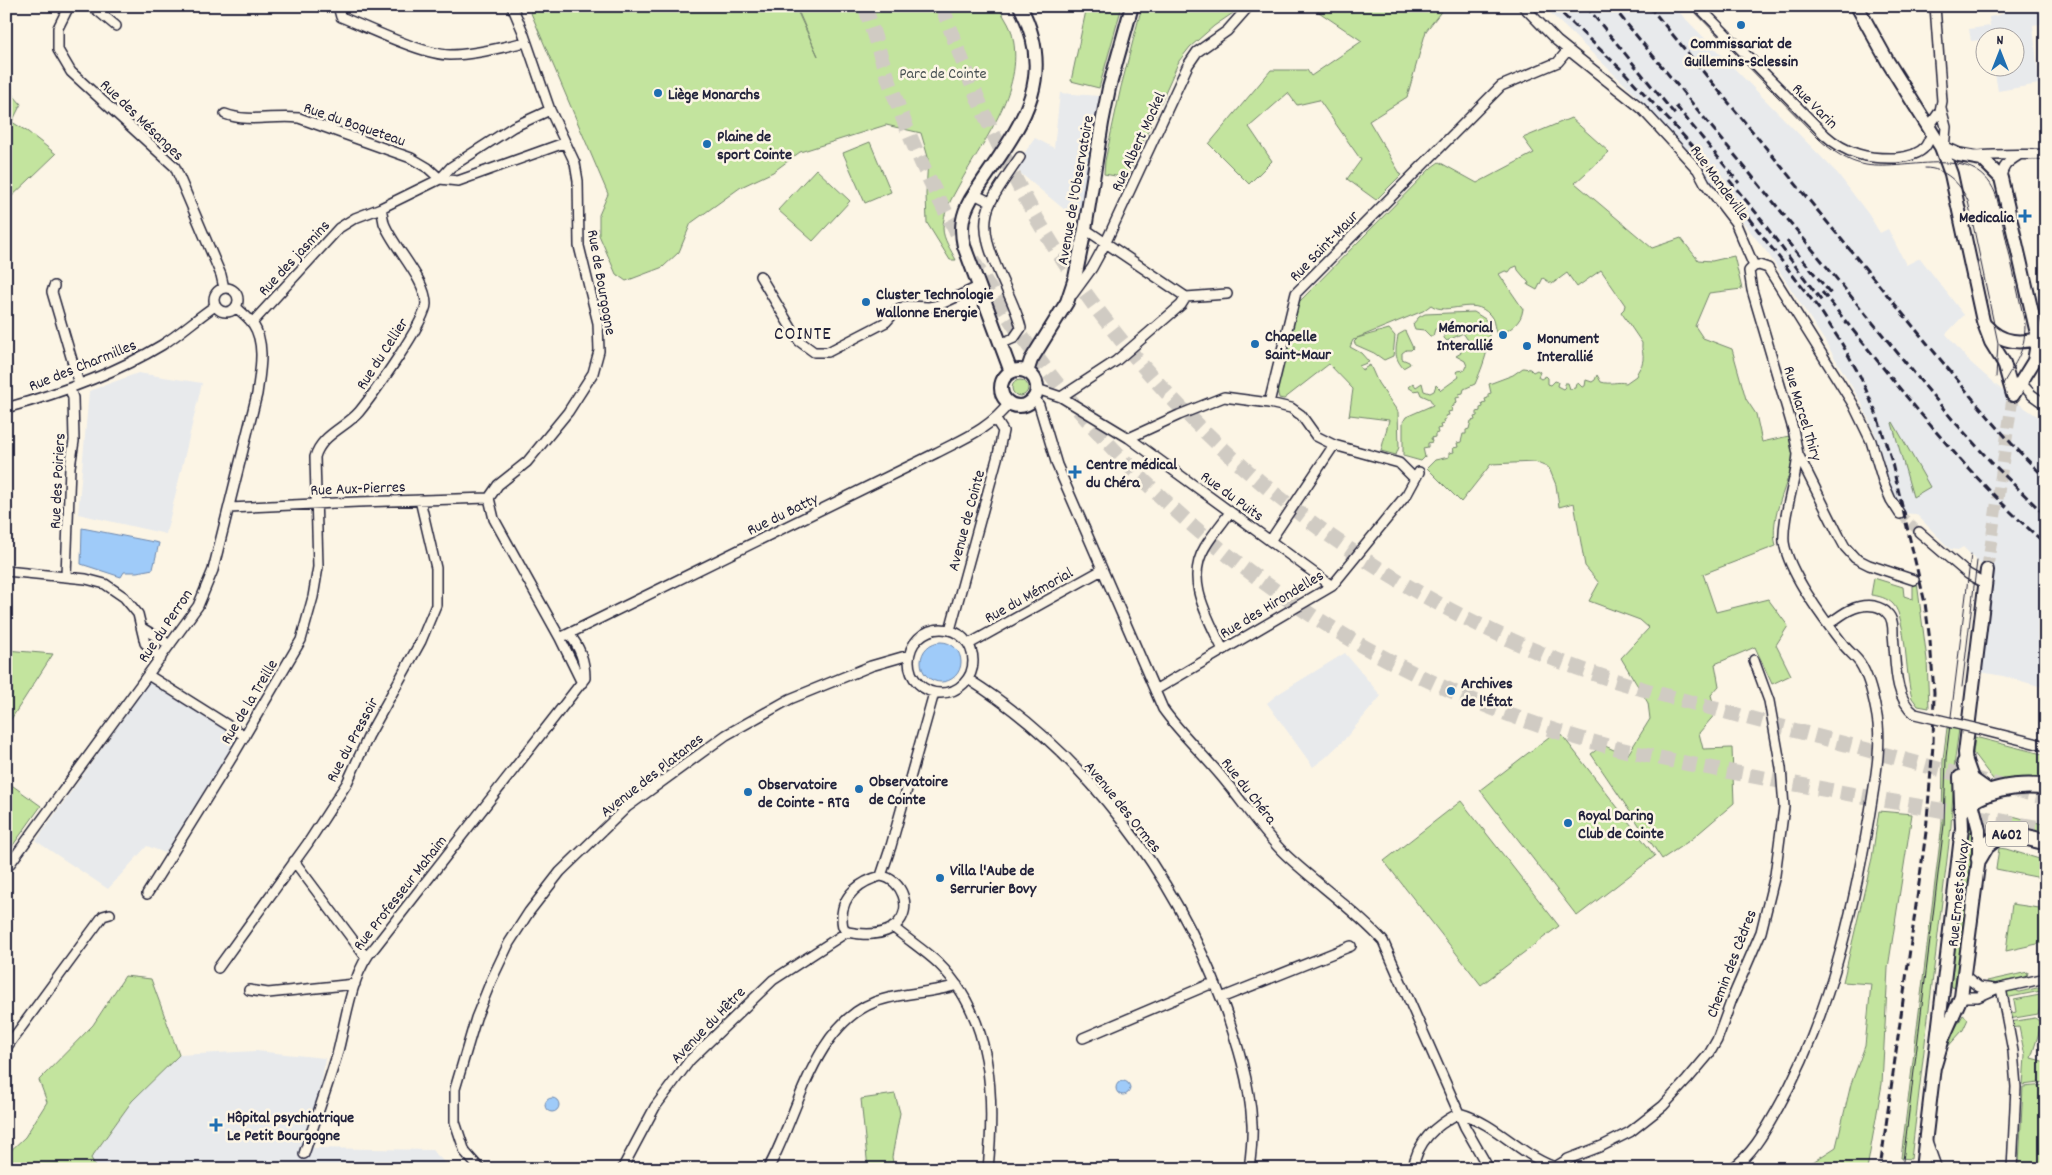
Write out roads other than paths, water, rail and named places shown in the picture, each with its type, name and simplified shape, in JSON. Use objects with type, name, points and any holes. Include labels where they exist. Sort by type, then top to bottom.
[{"type":"highway","points":[[1965,763],[1971,780],[1988,792]]},
{"type":"highway","points":[[1966,805],[1988,792],[2028,786],[2046,787]]},
{"type":"highway","name":"A602","points":[[1979,858],[1986,846],[2001,834],[2017,835],[2046,842]]},
{"type":"street","name":"Rue des Mésanges","points":[[69,6],[58,28],[58,50],[71,72],[175,167],[221,275],[224,288]]},
{"type":"street","points":[[92,6],[116,26]]},
{"type":"street","points":[[338,6],[341,17],[430,52],[450,55],[490,50],[526,42]]},
{"type":"street","name":"Rue de Bourgogne","points":[[489,498],[498,485],[527,462],[568,412],[593,373],[599,351],[598,323],[579,246],[578,181],[575,163],[550,110],[512,6]]},
{"type":"street","points":[[1010,372],[978,287],[964,246],[961,229],[965,209],[1021,123],[1033,93],[1036,76],[1034,46],[1020,6]]},
{"type":"street","name":"Avenue de l'Observatoire","points":[[1027,372],[1031,360],[1067,302],[1074,278],[1085,229],[1104,114],[1132,6]]},
{"type":"street","name":"Rue Albert Mockel","points":[[1067,302],[1092,268],[1106,244],[1188,65],[1198,52],[1227,31],[1249,6]]},
{"type":"street","name":"Rue Mandeville","points":[[1523,6],[1568,50],[1633,100],[1698,170],[1705,183],[1735,222],[1754,266]]},
{"type":"street","name":"Rue Varin","points":[[1698,6],[1824,135],[1841,148],[1865,158],[1912,156],[1925,148],[1930,130],[1941,108]]},
{"type":"street","points":[[1857,6],[1888,62],[1943,148],[1951,174],[1983,321],[1991,342],[2004,363],[2013,395],[2034,361],[2043,334],[2034,316],[2001,178],[2002,169],[2005,164],[2019,155]]},
{"type":"street","points":[[1935,6],[1941,108],[1946,127],[1943,148]]},
{"type":"street","name":"Rue Saint-Maur","points":[[1269,403],[1296,293],[1501,86],[1558,62],[1568,50]]},
{"type":"street","name":"Rue des jasmins","points":[[252,323],[339,228],[355,218],[381,208],[440,178],[451,167],[513,127],[550,110]]},
{"type":"street","name":"Rue du Boqueteau","points":[[225,114],[237,119],[284,116],[299,118],[411,158],[440,178]]},
{"type":"street","name":"Rue des jasmins","points":[[440,178],[458,181],[564,143]]},
{"type":"street","points":[[1943,148],[1959,155],[1975,157],[1999,154],[2046,154]]},
{"type":"street","points":[[1000,344],[1014,338],[1021,328],[988,246],[985,228],[990,202],[1020,157]]},
{"type":"street","points":[[1975,157],[1986,162],[2001,178]]},
{"type":"street","points":[[974,194],[990,202]]},
{"type":"street","name":"Rue du Cellier","points":[[318,504],[315,457],[318,447],[358,413],[403,349],[420,321],[426,305],[423,289],[384,223],[381,208]]},
{"type":"street","points":[[1085,229],[1186,296],[1227,294]]},
{"type":"street","points":[[1754,266],[1768,268],[1853,404],[1871,441],[1884,484],[1900,514]]},
{"type":"street","name":"Rue Marcel Thiry","points":[[1754,266],[1749,272],[1752,290],[1793,429],[1798,454],[1823,505],[1851,554],[1869,565],[1914,580]]},
{"type":"street","points":[[760,276],[799,341],[814,352],[828,352],[886,322],[896,312],[907,306],[929,307],[939,305],[978,287]]},
{"type":"street","points":[[54,286],[52,292],[79,384]]},
{"type":"street","points":[[224,288],[233,290],[238,303],[236,307],[228,312],[223,312],[215,306],[215,294],[224,288]]},
{"type":"street","points":[[1061,397],[1116,361],[1181,305],[1186,296]]},
{"type":"street","name":"Rue des Charmilles","points":[[6,408],[70,389],[134,361],[164,344],[215,306]]},
{"type":"street","name":"Rue du Perron","points":[[6,869],[198,606],[214,570],[257,394],[261,347],[252,323],[236,307]]},
{"type":"street","points":[[1983,321],[1993,333],[2007,340],[2025,342],[2043,334]]},
{"type":"street","points":[[1016,370],[1027,372],[1035,380],[1035,393],[1024,405],[1010,403],[1003,396],[1001,385],[1006,375],[1016,370]]},
{"type":"street","points":[[2021,383],[2032,396],[2046,405]]},
{"type":"street","name":"Rue des Poiriers","points":[[66,576],[70,467],[74,441],[73,398],[70,389]]},
{"type":"street","name":"Rue du Puits","points":[[1035,393],[1061,397],[1129,438],[1332,586]]},
{"type":"street","name":"Rue du Chéra","points":[[1035,393],[1057,465],[1164,709],[1175,726],[1214,767],[1260,828],[1287,856],[1363,920],[1383,941],[1436,1064],[1477,1151],[1489,1169]]},
{"type":"street","points":[[1129,438],[1178,415],[1224,397],[1291,408],[1302,415],[1316,436],[1334,445],[1270,541]]},
{"type":"street","name":"Rue du Batty","points":[[560,638],[987,427],[996,420],[1010,403]]},
{"type":"street","name":"Avenue de Cointe","points":[[950,630],[998,455],[1003,431],[996,420]]},
{"type":"street","name":"Rue des Hirondelles","points":[[1155,690],[1332,586],[1407,494],[1417,476],[1398,463],[1334,445]]},
{"type":"street","points":[[1731,1169],[1758,1143],[1796,1076],[1824,1004],[1844,937],[1867,827],[1876,758],[1878,731],[1876,710],[1870,687],[1860,662],[1842,644],[1808,594],[1786,549],[1784,535],[1797,471],[1798,454]]},
{"type":"street","points":[[489,498],[494,519],[560,638],[582,684]]},
{"type":"street","name":"Rue Aux-Pierres","points":[[229,508],[489,498]]},
{"type":"street","name":"Rue du Pressoir","points":[[218,968],[294,861],[346,783],[369,735],[420,641],[436,605],[436,568],[420,500]]},
{"type":"street","name":"Rue de la Treille","points":[[147,894],[245,736],[301,640],[313,597],[318,568],[318,504]]},
{"type":"street","points":[[1223,650],[1202,604],[1197,585],[1198,568],[1204,548],[1230,512]]},
{"type":"street","points":[[1919,532],[1968,574],[1986,584]]},
{"type":"street","name":"Rue du Mémorial","points":[[969,644],[1102,570]]},
{"type":"street","name":"Rue Ernest Solvay","points":[[1922,1169],[1935,1065],[1936,1038],[1966,805],[1965,763],[1987,570]]},
{"type":"street","points":[[6,571],[66,576],[105,584],[129,603],[138,614],[145,643],[161,658]]},
{"type":"street","points":[[1829,624],[1848,610],[1862,606],[1877,607],[1888,613],[1892,624],[1901,693],[1908,708],[1915,714],[2046,746]]},
{"type":"street","points":[[142,628],[170,645]]},
{"type":"street","points":[[936,629],[950,630],[963,637],[969,644],[974,661],[968,679],[954,691],[944,694],[925,690],[911,675],[908,665],[912,646],[926,632],[936,629]]},
{"type":"street","points":[[569,634],[575,641],[583,659],[585,678],[582,684]]},
{"type":"street","name":"Avenue des Platanes","points":[[480,1169],[465,1152],[455,1122],[455,1089],[476,1018],[509,943],[529,912],[560,872],[627,807],[726,735],[790,699],[864,668],[909,655]]},
{"type":"street","name":"Chemin des Cèdres","points":[[1558,1168],[1568,1159],[1602,1146],[1630,1132],[1664,1106],[1687,1080],[1709,1054],[1717,1040],[1732,999],[1761,932],[1781,844],[1784,807],[1781,768],[1769,700],[1754,660]]},
{"type":"street","points":[[148,675],[245,736]]},
{"type":"street","name":"Avenue des Ormes","points":[[968,679],[996,696],[1050,742],[1090,783],[1128,830],[1159,874],[1184,918],[1216,985],[1238,1046],[1251,1110],[1252,1140],[1249,1169]]},
{"type":"street","name":"Rue Professeur Mahaim","points":[[304,1154],[336,1056],[355,984],[365,956],[582,684]]},
{"type":"street","points":[[881,876],[894,839],[934,693]]},
{"type":"street","name":"Rue Ernest Solvay","points":[[1935,1065],[1943,1038],[1961,997],[1965,976],[1979,858],[1979,830],[1966,805]]},
{"type":"street","points":[[294,861],[365,956]]},
{"type":"street","points":[[881,876],[893,880],[904,897],[903,914],[893,927],[873,934],[847,932],[844,929],[842,916],[846,899],[858,886],[881,876]]},
{"type":"street","points":[[6,1048],[103,916],[110,914]]},
{"type":"street","points":[[893,927],[938,963],[957,985],[974,1014],[988,1068],[991,1121],[988,1169]]},
{"type":"street","name":"Avenue du Hêtre","points":[[622,1169],[655,1107],[690,1060],[744,1006],[774,980],[847,932]]},
{"type":"street","points":[[1221,998],[1351,946]]},
{"type":"street","points":[[1944,973],[1948,990],[1961,997],[1978,997],[1998,988],[2046,978]]},
{"type":"street","points":[[1965,976],[1979,987],[1998,988]]},
{"type":"street","points":[[248,990],[268,992],[355,984]]},
{"type":"street","points":[[768,1169],[782,1142],[805,1083],[828,1042],[853,1015],[864,1007],[885,999],[938,991],[957,985]]},
{"type":"street","points":[[1083,1038],[1208,985],[1216,985]]},
{"type":"street","points":[[1998,988],[2013,1051],[2015,1075],[2012,1169]]},
{"type":"street","points":[[1412,1169],[1416,1153],[1423,1140],[1445,1121],[1459,1113],[1476,1118],[1498,1130],[1537,1159],[1558,1168]]},
{"type":"street","points":[[1926,1138],[1937,1168],[1945,1169]]},
{"type":"water","points":[[82,528],[159,543],[153,569],[124,572],[121,577],[81,564]]},
{"type":"water","points":[[941,642],[955,648],[961,662],[955,676],[941,682],[927,676],[921,662],[927,648]]},
{"type":"water","points":[[1120,1081],[1126,1081],[1130,1088],[1126,1095],[1120,1095],[1116,1091],[1116,1085]]},
{"type":"water","points":[[549,1098],[555,1098],[559,1105],[555,1112],[549,1112],[545,1108],[545,1102]]},
{"type":"tunnel","points":[[865,6],[889,81],[907,130],[928,178],[993,293],[1053,379],[1122,458],[1197,529],[1278,593],[1366,648],[1460,695],[1559,732],[1629,751],[1676,761],[2046,829]]},
{"type":"tunnel","points":[[942,6],[973,88],[1009,167],[1037,219],[1083,290],[1135,357],[1192,419],[1253,476],[1319,528],[1388,574],[1462,616],[1567,664],[1656,693],[2046,798]]},
{"type":"tunnel","points":[[1987,570],[2013,395]]},
{"type":"tunnel","points":[[1900,514],[1919,532]]},
{"type":"tram line","points":[[1689,6],[1829,148],[1853,161],[1866,165],[1959,164],[1975,170],[1988,181],[1997,198],[2025,324],[2025,334],[2021,350],[2003,384]]},
{"type":"tram line","points":[[1925,168],[1939,171],[1951,178],[1961,188],[1968,201],[1998,343],[1996,377]]},
{"type":"tram line","points":[[1902,1169],[1944,825],[1946,757],[1971,554]]},
{"type":"tram line","points":[[1962,687],[1977,561]]},
{"type":"railway","points":[[1554,6],[1625,73],[1692,145],[1822,313],[1860,376],[1876,413],[1890,455],[1925,603],[1934,692],[1933,745],[1926,832],[1880,1169]]},
{"type":"railway","points":[[1586,6],[1677,117]]},
{"type":"railway","points":[[1612,6],[1952,419],[1991,462],[2046,516]]},
{"type":"railway","points":[[1649,6],[1973,399],[2011,443],[2046,479]]},
{"type":"railway","points":[[1676,106],[1739,183]]},
{"type":"railway","points":[[1729,180],[1763,221]]},
{"type":"railway","points":[[1759,217],[1823,303]]},
{"type":"railway","points":[[1787,241],[1832,295]]},
{"type":"railway","points":[[1822,292],[1956,455],[2015,516],[2046,544]]},
{"type":"place","name":"Commissariat de Guillemins-Sclessin","points":[[1741,25]]},
{"type":"place","name":"Liège Monarchs","points":[[658,93]]},
{"type":"place","name":"Plaine de sport Cointe","points":[[707,144]]},
{"type":"place","name":"Medicalia","points":[[2025,216]]},
{"type":"place","name":"Cluster Technologie Wallonne Energie","points":[[866,302]]},
{"type":"place","name":"Mémorial Interallié","points":[[1503,335]]},
{"type":"place","name":"Chapelle Saint-Maur","points":[[1255,344]]},
{"type":"place","name":"Monument Interallié","points":[[1527,346]]},
{"type":"place","name":"Centre médical du Chéra","points":[[1075,472]]},
{"type":"place","name":"Archives de l'État","points":[[1451,691]]},
{"type":"place","name":"Observatoire de Cointe","points":[[859,789]]},
{"type":"place","name":"Observatoire de Cointe - RTG","points":[[748,792]]},
{"type":"place","name":"Royal Daring Club de Cointe","points":[[1568,823]]},
{"type":"place","name":"Villa l'Aube de Serrurier Bovy","points":[[940,878]]},
{"type":"place","name":"Hôpital psychiatrique Le Petit Bourgogne","points":[[216,1125]]},
{"type":"district","name":"COINTE","points":[[803,332]]},
{"type":"park label","name":"Parc de Cointe","points":[[943,72]]}]
